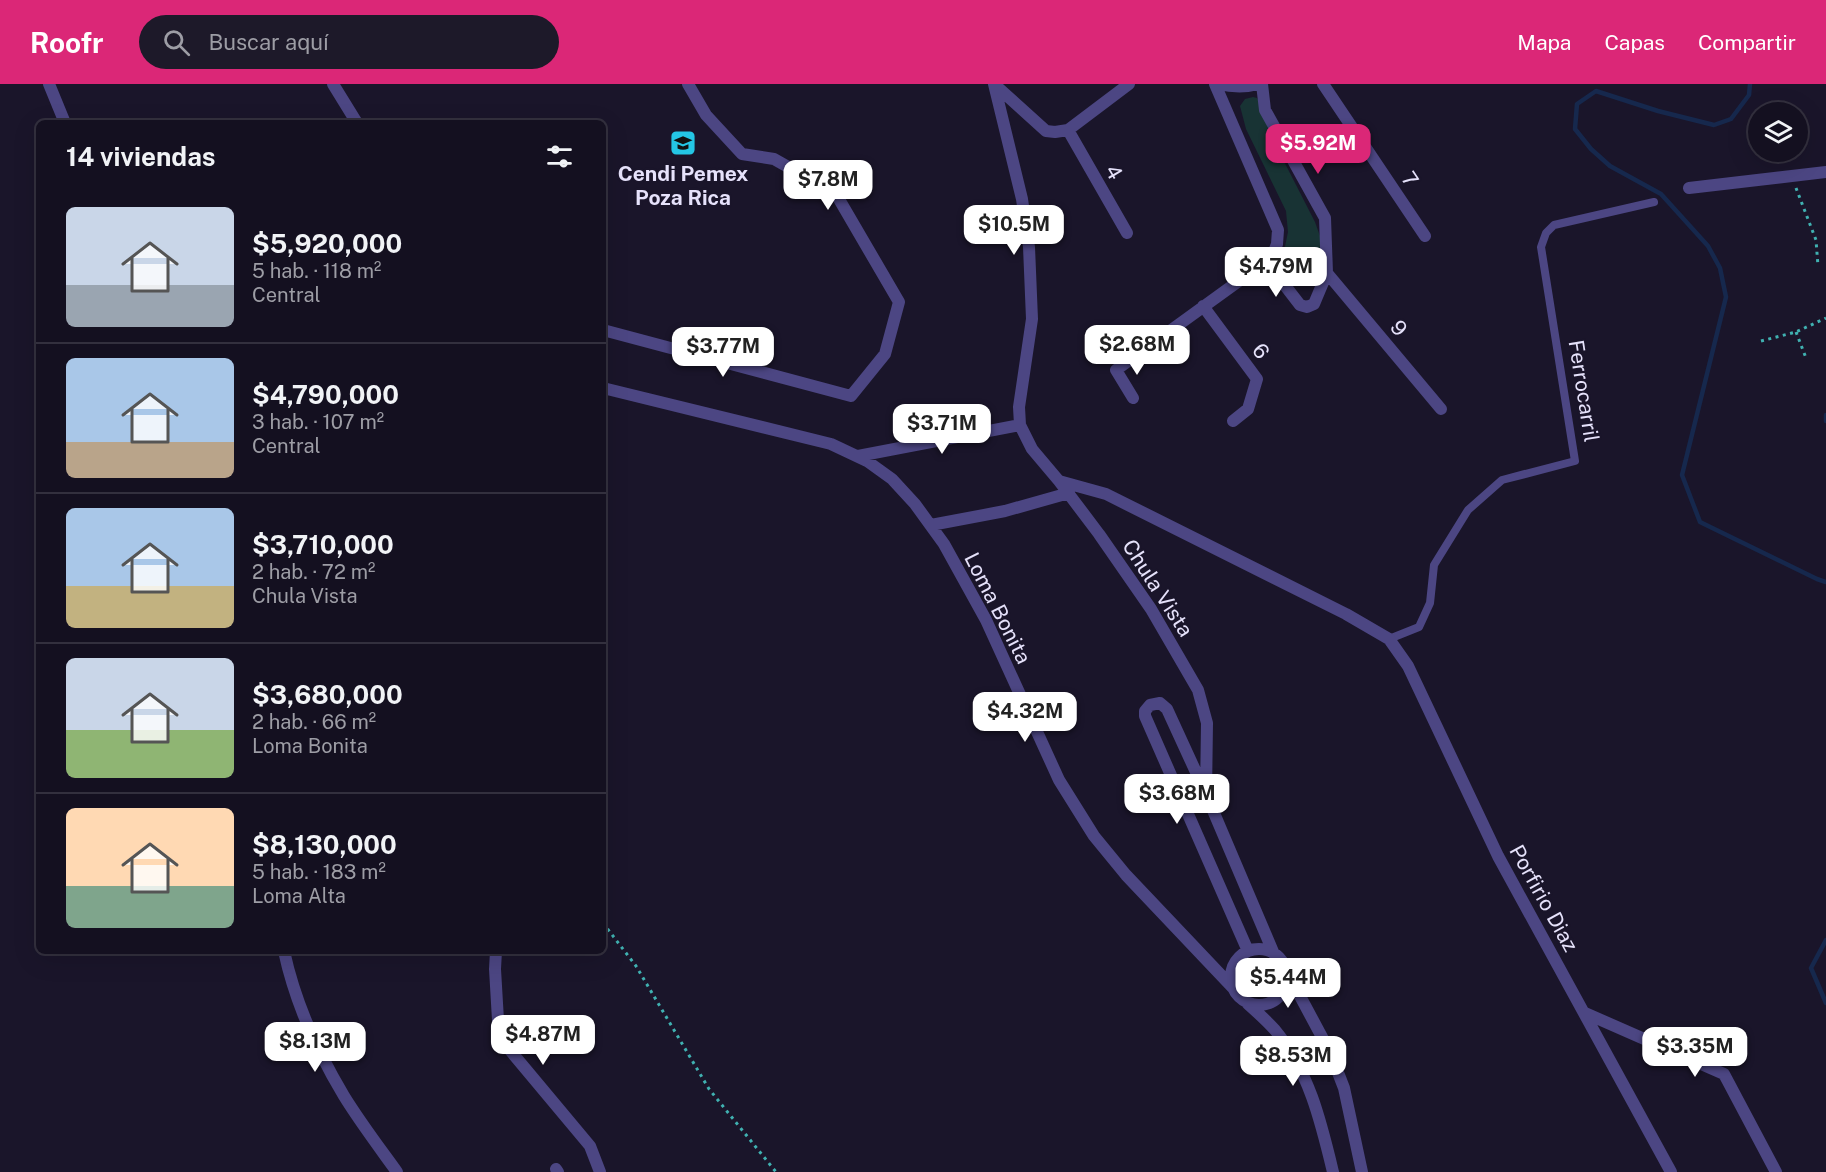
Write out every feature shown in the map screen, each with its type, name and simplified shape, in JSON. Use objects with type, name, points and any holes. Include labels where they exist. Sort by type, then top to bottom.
[{"type":"street","points":[[49,84],[64,120]]},
{"type":"street","points":[[333,84],[355,120]]},
{"type":"street","points":[[606,331],[851,396],[885,354],[899,302],[836,194],[774,159],[742,154],[706,115],[688,84]]},
{"type":"street","points":[[994,84],[1046,130],[1055,132],[1068,130],[1124,85]]},
{"type":"street","name":"Chula Vista","points":[[994,84],[1022,199],[1029,247],[1032,319],[1019,407],[1020,425],[1032,449],[1069,493],[1151,609],[1198,690],[1207,723],[1206,794]]},
{"type":"street","points":[[1217,84],[1233,87],[1260,84],[1265,110],[1325,218],[1327,273],[1314,304],[1307,307],[1300,305],[1266,261]]},
{"type":"street","points":[[1133,398],[1116,370],[1272,257],[1277,244],[1278,230],[1217,84]]},
{"type":"street","name":"7","points":[[1323,84],[1425,236]]},
{"type":"street","name":"4","points":[[1068,130],[1127,234]]},
{"type":"street","points":[[1689,188],[1826,172]]},
{"type":"street","name":"9","points":[[1327,273],[1441,409]]},
{"type":"street","name":"6","points":[[1203,306],[1257,379],[1248,409],[1233,421]]},
{"type":"street","name":"Loma Bonita","points":[[606,389],[831,444],[867,460],[892,479],[915,504],[944,544],[986,620],[1059,780],[1094,836],[1126,875],[1236,991]]},
{"type":"street","points":[[858,456],[1020,425]]},
{"type":"street","points":[[1059,481],[1106,494],[1346,614],[1389,639]]},
{"type":"street","points":[[931,525],[1005,512],[1069,493]]},
{"type":"street","name":"Porfirio Diaz","points":[[1389,639],[1408,666],[1498,856],[1671,1172]]},
{"type":"street","points":[[1248,951],[1145,716],[1145,711],[1150,705],[1160,703],[1167,710],[1206,794],[1274,954]]},
{"type":"street","points":[[1333,1172],[1321,1124],[1307,1083],[1291,1053],[1275,1030],[1241,999],[1236,991],[1233,982],[1235,964],[1248,951],[1266,950],[1281,960],[1330,1052],[1344,1088],[1362,1172]]},
{"type":"street","points":[[285,954],[289,973],[312,1036],[344,1096],[397,1172]]},
{"type":"street","points":[[496,954],[498,1020],[509,1048],[590,1146],[600,1172]]},
{"type":"street","points":[[1248,1004],[1266,1005],[1281,995],[1285,987],[1285,968]]},
{"type":"street","points":[[1585,1013],[1724,1074],[1776,1172]]},
{"type":"lane","name":"Ferrocarril","points":[[1389,639],[1419,627],[1430,603],[1434,565],[1468,510],[1502,480],[1575,461],[1541,247],[1546,233],[1554,225],[1654,202]]},
{"type":"path","points":[[1792,177],[1816,240],[1818,266]]},
{"type":"path","points":[[1761,341],[1796,332],[1826,318]]},
{"type":"path","points":[[1796,332],[1806,358]]},
{"type":"path","points":[[606,927],[636,966],[709,1089],[776,1172]]},
{"type":"green space","points":[[1257,98],[1260,103],[1272,138],[1315,222],[1321,239],[1318,274],[1308,280],[1289,278],[1282,261],[1288,232],[1286,211],[1246,129],[1240,106],[1245,99]]},
{"type":"green space","points":[[1263,961],[1276,966],[1281,979],[1276,992],[1263,997],[1250,992],[1245,979],[1250,966]]},
{"type":"waterway","points":[[1750,84],[1749,95],[1731,119],[1714,125],[1658,111],[1596,91],[1577,104],[1575,129],[1591,149],[1610,166],[1661,194],[1708,246],[1720,268],[1726,297],[1682,475],[1700,522],[1826,582]]},
{"type":"waterway","points":[[1826,415],[1826,421]]},
{"type":"waterway","points":[[1826,940],[1811,968],[1826,1003]]},
{"type":"place","name":"Cendi Pemex Poza Rica","points":[[683,143]]}]
